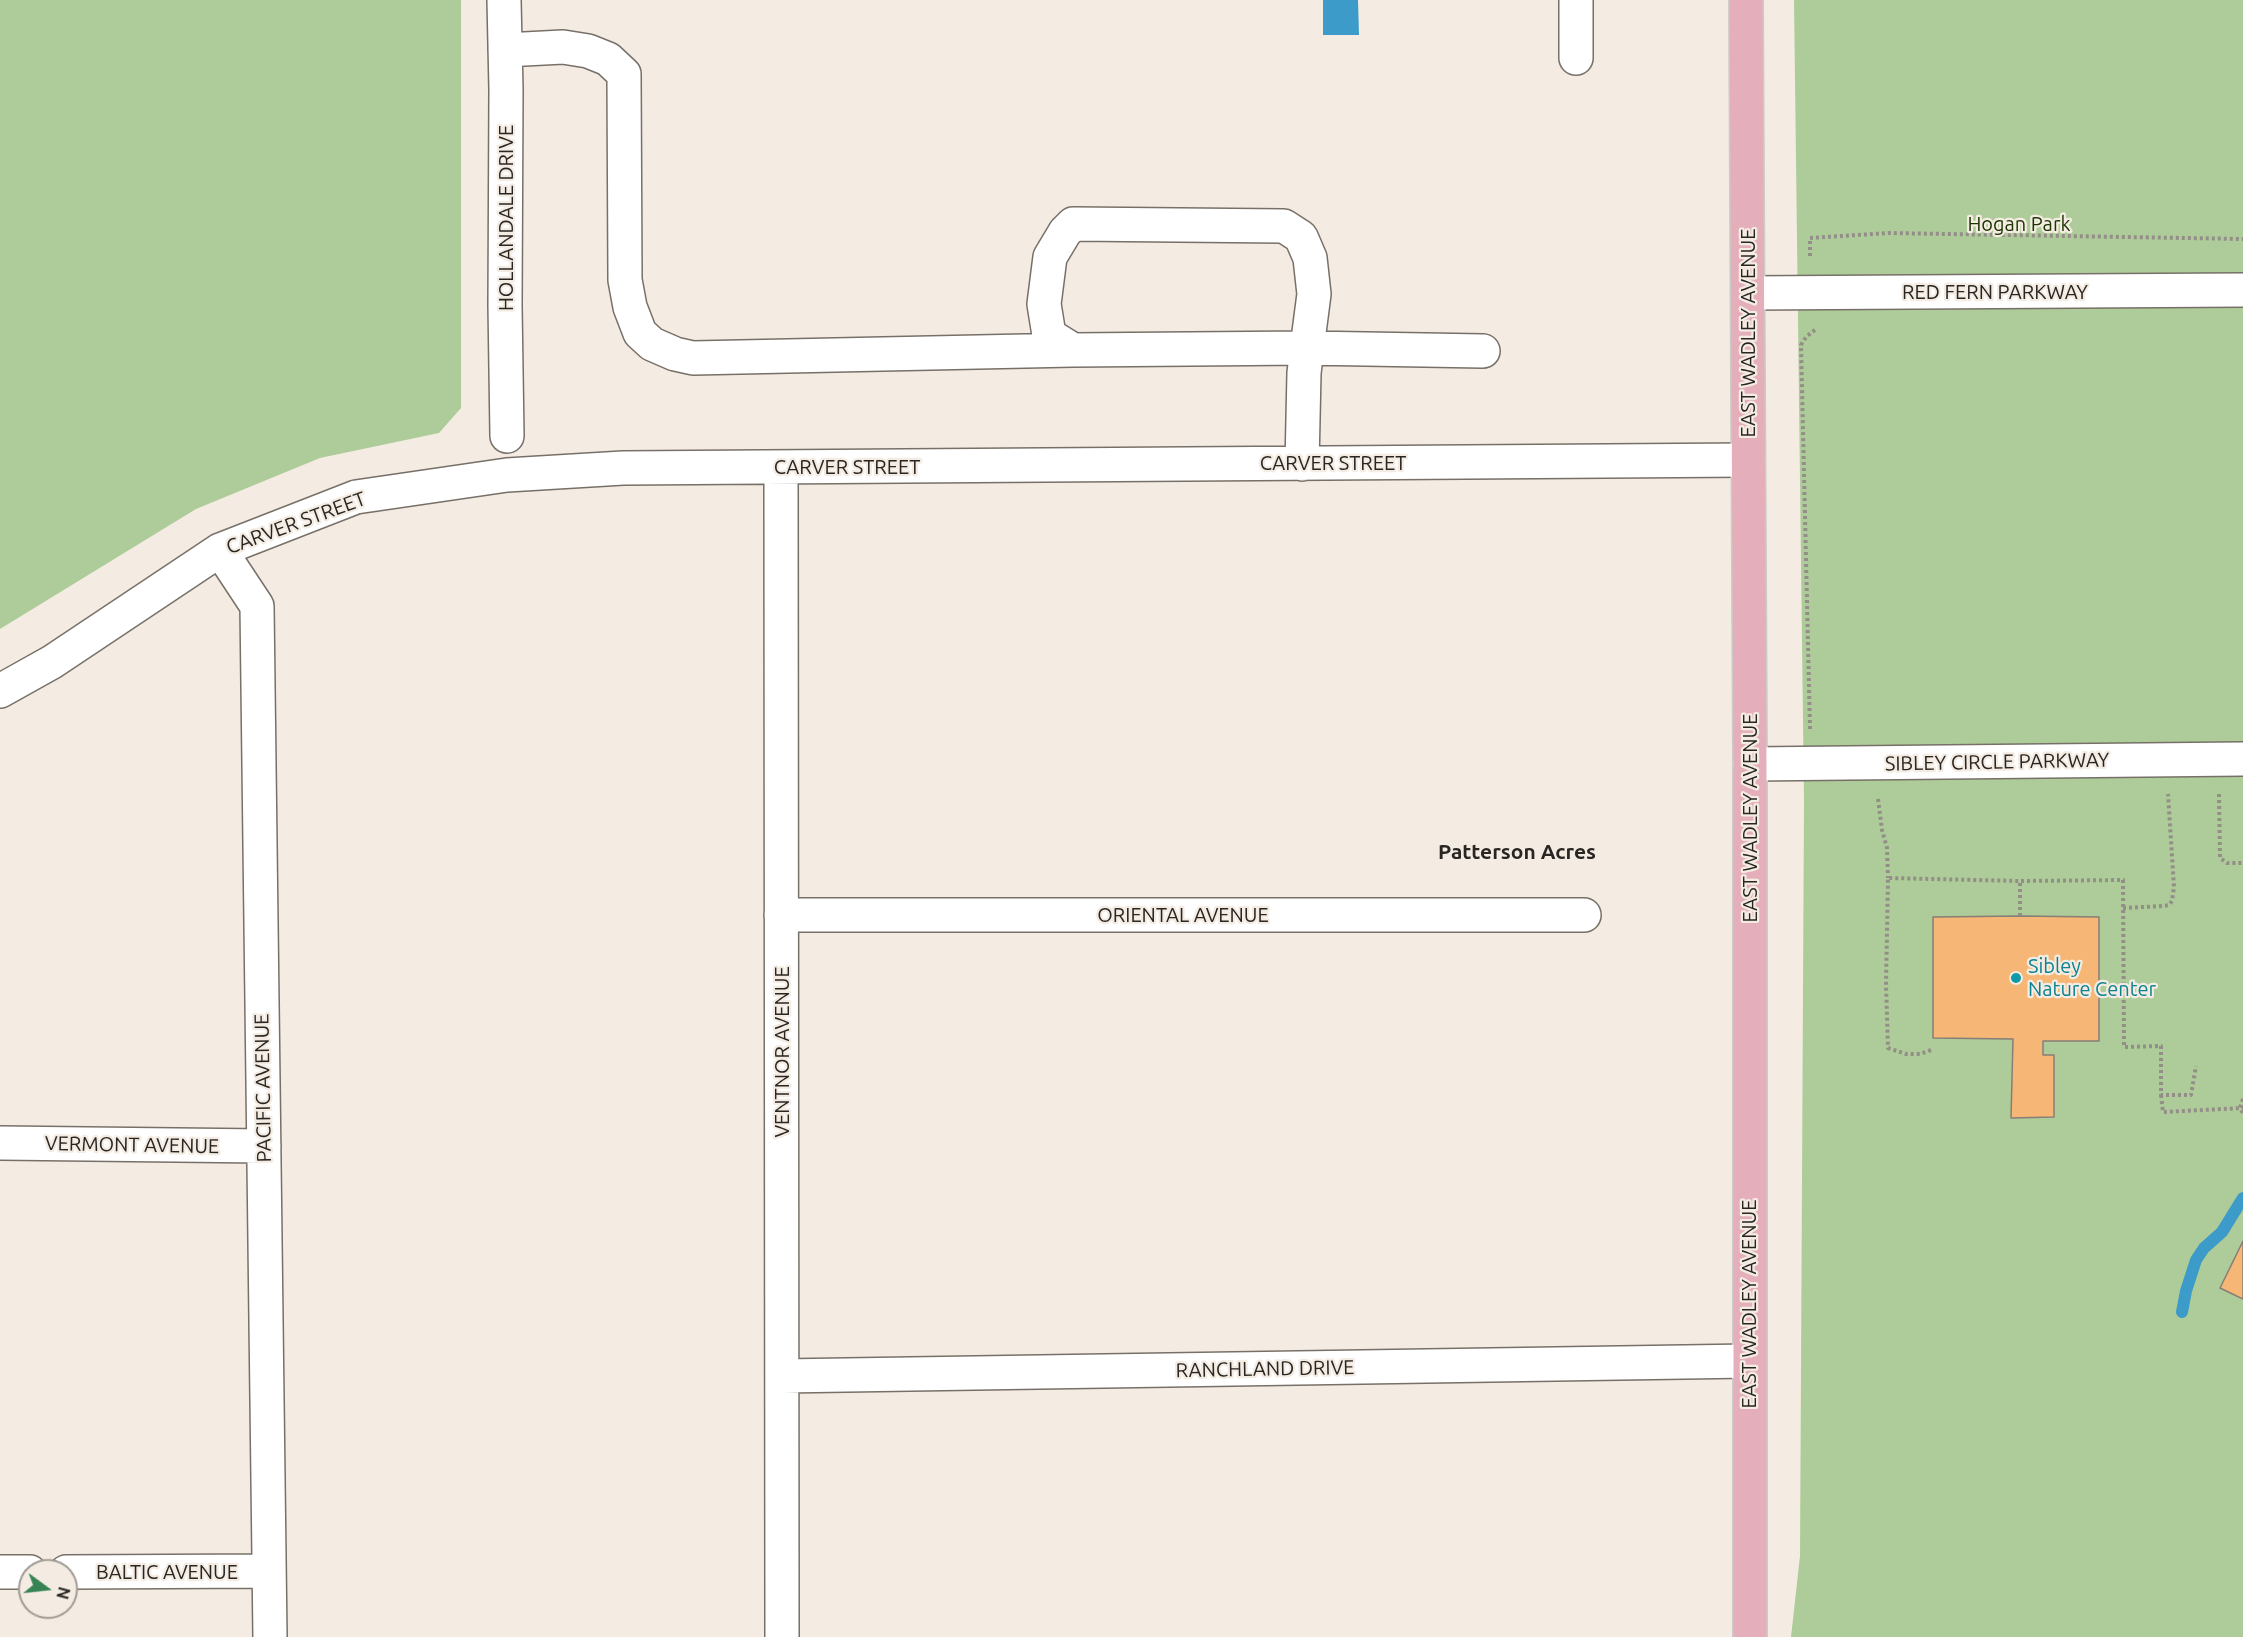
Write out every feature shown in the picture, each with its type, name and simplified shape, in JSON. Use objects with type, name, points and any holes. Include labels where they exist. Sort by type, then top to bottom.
[{"type":"main road","name":"EAST WADLEY AVENUE","points":[[1746,0],[1750,764],[1750,1637]]},
{"type":"street","name":"HOLLANDALE DRIVE","points":[[504,0],[507,436]]},
{"type":"street","points":[[1576,0],[1576,58]]},
{"type":"street","points":[[505,50],[563,47],[588,51],[608,59],[624,74],[625,280],[630,307],[640,333],[652,344],[675,354],[693,358],[1073,350],[1307,348],[1483,351]]},
{"type":"street","points":[[1073,350],[1049,335],[1044,304],[1050,257],[1065,232],[1073,224],[1284,226],[1301,237],[1310,258],[1314,294],[1304,373],[1302,464]]},
{"type":"street","name":"RED FERN PARKWAY","points":[[1748,293],[2243,290]]},
{"type":"street","name":"CARVER STREET","points":[[0,691],[52,662],[220,550],[356,497],[507,475],[623,468],[1748,460]]},
{"type":"street","name":"VENTNOR AVENUE","points":[[781,468],[782,1637]]},
{"type":"street","name":"PACIFIC AVENUE","points":[[220,550],[257,606],[270,1637]]},
{"type":"street","name":"SIBLEY CIRCLE PARKWAY","points":[[1750,764],[2243,759]]},
{"type":"street","name":"ORIENTAL AVENUE","points":[[782,915],[1584,915]]},
{"type":"street","name":"VERMONT AVENUE","points":[[0,1143],[264,1146]]},
{"type":"street","name":"RANCHLAND DRIVE","points":[[782,1376],[1749,1361]]},
{"type":"street","name":"BALTIC AVENUE","points":[[78,1572],[269,1571]]},
{"type":"street","points":[[0,1572],[18,1572]]},
{"type":"path","points":[[1810,764],[1801,345],[1806,337],[1817,328],[1810,293],[1810,238],[1889,233],[2243,239]]},
{"type":"path","points":[[2223,787],[2218,799],[2220,858],[2227,863],[2243,863]]},
{"type":"path","points":[[1878,788],[1878,810],[1887,848],[1888,1047],[1906,1054],[1920,1054],[1931,1050]]},
{"type":"path","points":[[2123,908],[2163,906],[2169,905],[2172,901],[2174,887],[2168,790]]},
{"type":"path","points":[[1888,878],[2020,881],[2123,880],[2124,1047],[2161,1046],[2163,1112],[2242,1110],[2243,1099]]},
{"type":"path","points":[[2020,881],[2020,916]]},
{"type":"path","points":[[2161,1095],[2191,1095],[2196,1066]]},
{"type":"green space","points":[[0,0],[461,0],[461,408],[439,433],[320,458],[196,509],[0,629]]},
{"type":"green space","name":"Hogan Park","points":[[1794,0],[2243,0],[2243,1637],[1791,1637],[1800,1556],[1804,800]]},
{"type":"water","points":[[1323,0],[1358,0],[1359,35],[1323,35]]},
{"type":"building","name":"Sibley Nature Center","points":[[1933,917],[2099,917],[2099,1041],[2043,1041],[2043,1055],[2054,1055],[2054,1117],[2011,1118],[2013,1039],[1933,1038]]},
{"type":"building","points":[[2243,1241],[2243,1299],[2220,1288]]},
{"type":"waterway","points":[[2182,1312],[2196,1260],[2204,1248],[2222,1232],[2243,1198]]},
{"type":"place","name":"Sibley Nature Center","points":[[2016,978]]},
{"type":"district","name":"Patterson Acres","points":[[1517,852]]}]
